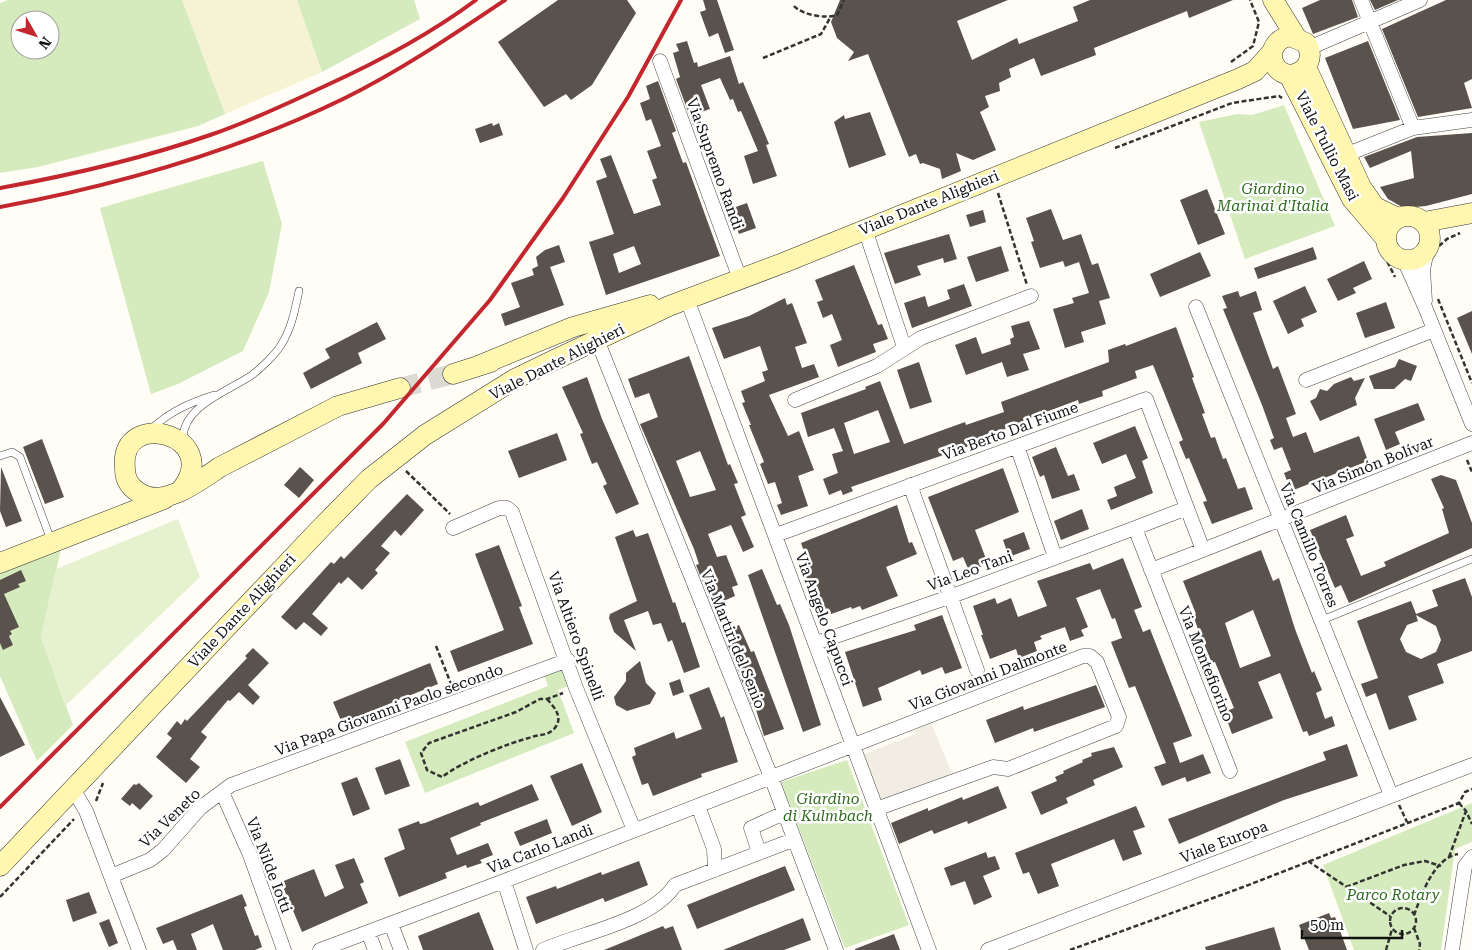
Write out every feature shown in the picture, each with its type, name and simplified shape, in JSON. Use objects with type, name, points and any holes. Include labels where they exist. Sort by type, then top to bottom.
[{"type":"street","points":[[1361,0],[1413,128]]},
{"type":"street","points":[[1274,48],[1285,37],[1296,59],[1420,0]]},
{"type":"street","name":"Viale Tullio Masi","points":[[1275,4],[1273,62],[1296,59]]},
{"type":"street","name":"Viale Tullio Masi","points":[[1275,4],[1352,199],[1384,244],[1391,252],[1404,260]]},
{"type":"street","name":"Viale Dante Alighieri","points":[[1254,71],[1274,48]]},
{"type":"street","name":"Viale Tullio Masi","points":[[1296,59],[1361,187],[1375,207],[1398,218],[1412,216],[1429,241]]},
{"type":"street","name":"Viale Dante Alighieri","points":[[0,866],[369,480],[425,435],[515,379],[678,302],[865,229],[1254,71],[1296,59]]},
{"type":"street","name":"Via Supremo Randi","points":[[660,61],[740,279]]},
{"type":"street","points":[[1345,155],[1413,128],[1472,120]]},
{"type":"street","points":[[1384,244],[1389,227],[1398,218]]},
{"type":"street","points":[[1468,220],[1429,241],[1417,259],[1404,260],[1468,404],[1472,424]]},
{"type":"street","points":[[865,229],[904,348]]},
{"type":"street","points":[[1425,307],[1423,270],[1429,241]]},
{"type":"street","points":[[795,400],[877,366],[921,338],[1031,296]]},
{"type":"street","points":[[478,366],[581,324],[646,306],[678,302]]},
{"type":"street","name":"Via Angelo Capucci","points":[[678,302],[776,535],[852,747],[929,950]]},
{"type":"street","name":"Via Camillo Torres","points":[[1196,307],[1391,795]]},
{"type":"street","name":"Via Martiri del Senio","points":[[581,324],[584,346],[771,777],[793,840],[836,950]]},
{"type":"street","points":[[1306,380],[1434,330]]},
{"type":"street","points":[[453,374],[560,342],[584,346]]},
{"type":"street","points":[[0,564],[173,494],[220,467],[338,406],[400,388]]},
{"type":"street","name":"Via Berto Dal Fiume","points":[[776,535],[1146,399],[1187,508]]},
{"type":"street","points":[[162,433],[171,435],[184,445],[191,464],[188,478],[173,494],[148,498],[133,489],[128,482],[124,463],[126,454],[138,439],[146,434],[162,433]]},
{"type":"street","name":"Via Simón Bolívar","points":[[1151,570],[1281,521],[1472,443]]},
{"type":"street","points":[[1016,446],[1055,557]]},
{"type":"street","points":[[191,464],[220,467]]},
{"type":"street","points":[[100,525],[115,510],[128,482]]},
{"type":"street","points":[[910,485],[952,596],[977,670]]},
{"type":"street","name":"Via Altiero Spinelli","points":[[457,526],[499,508],[507,508],[512,512],[568,660],[576,688],[634,830]]},
{"type":"street","points":[[1187,508],[1203,550]]},
{"type":"street","name":"Via Leo Tani","points":[[816,643],[952,596],[1187,508]]},
{"type":"street","name":"Via Montefiorino","points":[[1135,528],[1230,770]]},
{"type":"street","name":"Via Giovanni Dalmonte","points":[[771,777],[1083,656],[1094,659],[1119,717],[1116,726],[1008,769],[994,767],[876,809]]},
{"type":"street","name":"Via Papa Giovanni Paolo secondo","points":[[222,792],[231,785],[568,660]]},
{"type":"street","name":"Viale Europa","points":[[988,950],[1006,946],[1472,765]]},
{"type":"street","name":"Via Carlo Landi","points":[[320,950],[771,777]]},
{"type":"street","points":[[73,789],[86,811],[139,950]]},
{"type":"street","name":"Via Veneto","points":[[112,876],[150,860],[162,850],[200,808],[222,792]]},
{"type":"street","name":"Via Nilde Iotti","points":[[222,792],[250,856],[284,950]]},
{"type":"street","points":[[698,806],[714,848],[714,870]]},
{"type":"street","points":[[759,852],[750,828],[784,813]]},
{"type":"street","points":[[543,950],[634,916],[657,904],[675,885],[793,840]]},
{"type":"street","points":[[1452,950],[1468,855]]},
{"type":"street","points":[[504,881],[526,950]]},
{"type":"street","points":[[391,924],[401,950]]},
{"type":"street","points":[[368,932],[374,950]]},
{"type":"lane","points":[[146,434],[164,416],[192,402],[219,393],[252,374],[281,346],[294,317],[299,291]]},
{"type":"lane","points":[[184,445],[183,434],[188,421],[219,393]]},
{"type":"lane","points":[[0,456],[12,452],[20,457],[52,543]]},
{"type":"lane","points":[[1322,620],[1472,559]]},
{"type":"path","points":[[794,6],[798,11],[830,18],[837,15],[844,0]]},
{"type":"path","points":[[763,58],[822,34],[830,18]]},
{"type":"path","points":[[1110,150],[1232,103],[1279,96],[1285,100]]},
{"type":"path","points":[[990,196],[1006,190]]},
{"type":"path","points":[[998,193],[1031,296]]},
{"type":"path","points":[[1429,241],[1447,239],[1468,220]]},
{"type":"path","points":[[1384,244],[1399,284],[1412,280]]},
{"type":"path","points":[[1436,292],[1472,383]]},
{"type":"path","points":[[412,464],[405,470],[457,526]]},
{"type":"path","points":[[436,646],[458,702]]},
{"type":"path","points":[[547,699],[556,708],[559,716],[555,728],[550,733],[533,736],[456,766],[442,776],[427,770],[421,753],[429,743],[516,712],[540,699],[547,699],[576,688]]},
{"type":"path","points":[[94,807],[102,784],[109,777]]},
{"type":"path","points":[[1070,950],[1459,803],[1465,792],[1472,789]]},
{"type":"path","points":[[1459,803],[1466,811],[1472,824]]},
{"type":"path","points":[[1449,858],[1466,811]]},
{"type":"path","points":[[0,897],[77,816]]},
{"type":"path","points":[[1419,950],[1420,944],[1414,928],[1414,915],[1430,878],[1449,858],[1456,854],[1468,855]]},
{"type":"path","points":[[1308,861],[1390,916],[1392,929],[1386,950]]},
{"type":"path","points":[[1346,887],[1418,862],[1425,861],[1441,866]]},
{"type":"path","points":[[1390,916],[1400,908],[1408,909],[1414,915]]},
{"type":"path","points":[[1392,929],[1403,934],[1414,928]]},
{"type":"shaded area","points":[[182,0],[297,0],[322,72],[225,114]]},
{"type":"shaded area","points":[[931,723],[957,786],[886,814],[862,755],[916,734],[915,730]]},
{"type":"green space","points":[[8,0],[182,0],[225,114],[198,126],[38,167],[0,173],[0,3]]},
{"type":"green space","points":[[297,0],[414,0],[420,19],[322,72]]},
{"type":"green space","name":"Giardino Marinai d'Italia","points":[[1284,105],[1335,226],[1245,259],[1199,122],[1237,114],[1252,115]]},
{"type":"green space","points":[[263,161],[282,224],[269,292],[243,351],[178,384],[151,394],[100,208]]},
{"type":"green space","points":[[178,519],[200,577],[65,706],[41,637],[56,569]]},
{"type":"green space","points":[[62,545],[41,637],[73,725],[37,761],[0,676],[0,570]]},
{"type":"green space","points":[[561,669],[568,686],[558,690],[574,733],[425,793],[405,742],[548,686],[544,675]]},
{"type":"green space","name":"Giardino di Kulmbach","points":[[847,760],[909,925],[845,948],[781,782]]},
{"type":"green space","name":"Parco Rotary","points":[[1472,803],[1472,842],[1455,849],[1441,950],[1354,950],[1323,865]]},
{"type":"building","points":[[558,0],[627,0],[636,13],[592,85],[571,100],[566,94],[544,107],[498,42]]},
{"type":"building","points":[[703,0],[717,0],[734,50],[725,53],[718,33],[709,37],[700,12],[706,10]]},
{"type":"building","points":[[840,0],[1008,0],[957,21],[972,60],[1017,38],[1019,44],[1078,21],[1073,7],[1090,0],[1233,0],[1189,18],[1187,11],[1094,48],[1096,55],[1041,76],[1034,58],[1009,69],[1011,77],[999,83],[1000,91],[985,96],[989,107],[980,112],[996,150],[973,160],[956,153],[961,171],[942,179],[940,169],[923,163],[920,164],[916,154],[909,157],[868,54],[848,61],[854,52],[837,38],[831,22]]},
{"type":"building","points":[[1320,0],[1352,0],[1358,17],[1313,34],[1302,8]]},
{"type":"building","points":[[1370,0],[1398,0],[1375,10]]},
{"type":"building","points":[[1446,0],[1472,0],[1472,79],[1464,83],[1472,108],[1418,117],[1382,29]]},
{"type":"building","points":[[687,41],[694,63],[697,62],[698,67],[730,56],[739,84],[743,82],[769,144],[766,145],[777,176],[753,184],[744,156],[758,151],[741,111],[738,112],[733,99],[730,100],[720,78],[701,85],[710,109],[698,113],[701,123],[693,125],[676,79],[680,77],[673,53],[679,51],[676,44]]},
{"type":"building","points":[[1368,41],[1400,120],[1353,129],[1325,58]]},
{"type":"building","points":[[658,81],[676,131],[672,133],[683,163],[686,162],[720,256],[606,295],[589,242],[614,234],[596,181],[607,177],[600,159],[611,155],[634,214],[661,205],[652,180],[657,178],[647,151],[661,146],[651,119],[646,121],[640,103],[650,99],[646,86]],"holes":[[[634,246],[641,264],[619,273],[613,254]]]},
{"type":"building","points":[[870,112],[886,155],[849,168],[834,122],[844,115],[845,119]]},
{"type":"building","points":[[492,123],[493,126],[499,123],[503,135],[480,143],[475,129]]},
{"type":"building","points":[[1472,133],[1472,194],[1426,206],[1404,208],[1388,199],[1380,187],[1414,178],[1411,151],[1370,168],[1364,157],[1417,137]]},
{"type":"building","points":[[1207,189],[1225,234],[1198,245],[1180,200]]},
{"type":"building","points":[[747,203],[756,228],[739,234],[730,209]]},
{"type":"building","points":[[1051,209],[1063,240],[1081,234],[1092,265],[1098,263],[1110,298],[1099,301],[1106,324],[1081,332],[1084,342],[1065,348],[1053,309],[1074,303],[1072,298],[1089,293],[1079,262],[1065,267],[1063,261],[1040,268],[1031,242],[1034,241],[1026,218]]},
{"type":"building","points":[[983,210],[986,222],[970,227],[966,215]]},
{"type":"building","points":[[949,234],[957,259],[944,263],[943,258],[917,266],[921,275],[895,284],[884,253]]},
{"type":"building","points":[[559,245],[565,262],[550,267],[564,305],[505,326],[501,314],[520,307],[511,283],[534,275],[532,269],[538,266],[536,257],[545,250]]},
{"type":"building","points":[[1001,246],[1009,271],[976,282],[967,257]]},
{"type":"building","points":[[1313,247],[1317,259],[1258,279],[1254,268]]},
{"type":"building","points":[[1200,252],[1211,276],[1160,297],[1150,274]]},
{"type":"building","points":[[1364,261],[1372,279],[1353,288],[1356,293],[1338,301],[1327,279]]},
{"type":"building","points":[[854,265],[878,325],[882,324],[888,339],[873,344],[876,352],[838,367],[830,345],[842,340],[832,314],[823,318],[817,302],[823,300],[815,280]]},
{"type":"building","points":[[964,284],[972,306],[912,328],[904,303],[925,296],[928,307],[950,299],[947,290]]},
{"type":"building","points":[[1305,286],[1317,312],[1301,319],[1304,326],[1288,334],[1273,301]]},
{"type":"building","points":[[1238,291],[1240,297],[1256,291],[1262,310],[1253,313],[1273,369],[1278,366],[1296,414],[1286,418],[1293,437],[1306,432],[1314,453],[1359,436],[1368,461],[1291,491],[1284,473],[1291,470],[1282,447],[1274,450],[1270,440],[1274,438],[1223,309],[1227,308],[1222,296]]},
{"type":"building","points":[[785,298],[787,305],[792,303],[807,343],[795,347],[802,368],[814,364],[819,377],[769,395],[788,436],[799,431],[814,470],[798,476],[808,506],[781,515],[777,505],[782,503],[775,482],[768,484],[760,464],[764,462],[742,403],[745,402],[741,391],[765,381],[762,372],[768,370],[760,346],[724,359],[712,328],[749,316]]},
{"type":"building","points":[[1386,302],[1395,328],[1365,338],[1356,313]]},
{"type":"building","points":[[1472,311],[1472,354],[1457,318]]},
{"type":"building","points":[[1029,321],[1040,349],[1023,354],[1029,370],[1007,377],[1002,362],[966,375],[955,345],[976,337],[982,354],[1011,344],[1010,339],[1014,337],[1011,326]]},
{"type":"building","points":[[377,322],[386,339],[358,353],[362,363],[311,389],[303,373],[330,358],[325,349]]},
{"type":"building","points":[[1176,327],[1194,377],[1192,378],[1205,413],[1202,414],[1211,438],[1215,437],[1223,459],[1226,458],[1238,489],[1245,487],[1253,509],[1212,524],[1203,502],[1207,501],[1189,458],[1186,459],[1179,442],[1183,440],[1153,365],[1135,371],[1137,378],[1102,391],[1103,396],[1079,404],[1078,400],[1030,418],[1000,431],[1001,435],[851,487],[853,491],[843,495],[841,490],[829,495],[823,479],[838,473],[832,454],[843,451],[834,428],[808,437],[801,413],[866,389],[865,387],[880,381],[904,444],[965,422],[966,425],[1004,412],[1001,402],[1109,362],[1108,350],[1125,344],[1126,346]],"holes":[[[878,410],[890,442],[854,454],[844,423]]]},
{"type":"building","points":[[689,356],[728,465],[730,464],[738,483],[734,484],[746,515],[741,517],[754,547],[743,552],[731,525],[708,534],[717,557],[726,555],[738,585],[732,587],[735,596],[712,606],[696,565],[699,564],[694,549],[640,424],[658,417],[649,393],[635,398],[628,379]],"holes":[[[700,451],[716,490],[690,497],[676,461]]]},
{"type":"building","points":[[1399,359],[1417,366],[1411,381],[1405,379],[1394,389],[1374,389],[1369,376],[1395,367]]},
{"type":"building","points":[[919,362],[932,402],[910,409],[897,370]]},
{"type":"building","points":[[587,377],[602,419],[639,504],[616,514],[603,486],[607,484],[597,462],[592,464],[580,434],[583,433],[562,387]]},
{"type":"building","points":[[1351,377],[1354,381],[1365,378],[1355,398],[1357,405],[1320,421],[1310,401],[1316,398],[1320,389],[1327,391],[1334,384]]},
{"type":"building","points":[[1418,403],[1425,420],[1395,432],[1400,444],[1386,450],[1374,419]]},
{"type":"building","points":[[1135,426],[1148,458],[1142,461],[1153,493],[1111,510],[1107,500],[1117,496],[1114,487],[1136,478],[1126,454],[1102,464],[1093,443]]},
{"type":"building","points":[[557,433],[567,460],[519,478],[508,451]]},
{"type":"building","points":[[42,439],[64,497],[45,504],[23,447]]},
{"type":"building","points":[[1056,447],[1068,476],[1074,474],[1080,490],[1052,499],[1044,475],[1040,477],[1032,457]]},
{"type":"building","points":[[1,467],[22,521],[6,527],[0,511]]},
{"type":"building","points":[[300,467],[314,480],[299,498],[284,485]]},
{"type":"building","points":[[1003,468],[1019,512],[975,530],[988,564],[969,571],[963,557],[953,561],[928,497]]},
{"type":"building","points":[[1441,475],[1456,480],[1472,523],[1472,548],[1349,603],[1341,585],[1335,588],[1310,530],[1346,515],[1354,536],[1346,539],[1361,576],[1386,566],[1384,562],[1449,533],[1442,509],[1444,508],[1431,479]]},
{"type":"building","points":[[407,494],[424,510],[401,536],[395,530],[381,546],[390,553],[375,570],[378,573],[362,590],[348,577],[341,584],[339,582],[312,614],[328,628],[321,636],[304,622],[296,630],[281,617],[331,562],[334,564],[341,556],[344,559]]},
{"type":"building","points":[[897,505],[909,543],[912,542],[917,554],[886,567],[898,596],[862,610],[860,606],[852,609],[851,607],[820,618],[805,574],[811,572],[801,543]]},
{"type":"building","points":[[1082,509],[1089,529],[1061,540],[1054,521]]},
{"type":"building","points":[[633,530],[636,537],[648,533],[673,603],[675,602],[682,623],[685,622],[700,667],[684,673],[672,640],[668,642],[661,623],[653,625],[648,611],[624,620],[636,651],[614,632],[609,618],[610,614],[637,601],[615,537]]},
{"type":"building","points":[[1024,532],[1030,549],[1009,557],[1003,540]]},
{"type":"building","points":[[499,545],[522,606],[519,607],[533,644],[458,672],[450,651],[504,630],[475,554]]},
{"type":"building","points":[[1261,550],[1273,581],[1279,578],[1295,629],[1312,673],[1314,671],[1322,690],[1316,693],[1325,719],[1332,716],[1335,726],[1309,736],[1307,731],[1303,732],[1280,673],[1258,682],[1273,718],[1232,734],[1224,712],[1234,708],[1215,662],[1212,663],[1199,632],[1193,615],[1196,614],[1183,581]],"holes":[[[1253,610],[1271,656],[1240,668],[1225,623]]]},
{"type":"building","points":[[1123,558],[1142,607],[1134,610],[1143,632],[1150,629],[1192,736],[1173,743],[1180,763],[1203,754],[1211,773],[1187,782],[1185,777],[1162,786],[1154,767],[1166,763],[1135,686],[1129,688],[1111,642],[1122,638],[1115,618],[1112,619],[1100,589],[1076,598],[1088,627],[1081,630],[1084,636],[1070,641],[1065,627],[1040,636],[1042,639],[1034,642],[1037,651],[1019,658],[1016,649],[990,659],[981,635],[983,635],[973,606],[995,598],[997,604],[1011,598],[1018,617],[1047,606],[1037,581],[1090,563],[1093,570]]},
{"type":"building","points":[[762,569],[777,605],[780,604],[789,625],[821,725],[803,732],[748,575]]},
{"type":"building","points":[[21,570],[26,581],[18,584],[20,587],[4,594],[19,627],[10,631],[12,634],[9,636],[13,645],[3,650],[0,643],[0,580]]},
{"type":"building","points":[[1465,578],[1472,597],[1472,651],[1437,664],[1444,683],[1408,696],[1417,720],[1389,730],[1376,693],[1366,697],[1361,684],[1378,678],[1357,621],[1411,601],[1416,614],[1438,606],[1432,590]],"holes":[[[1416,615],[1436,626],[1441,640],[1436,652],[1421,659],[1406,652],[1400,639],[1407,625],[1418,621]]]},
{"type":"building","points":[[942,615],[962,668],[945,674],[942,667],[922,675],[920,670],[878,688],[882,700],[863,707],[845,652],[916,630],[914,625]]},
{"type":"building","points":[[739,625],[751,652],[754,651],[784,729],[764,736],[754,703],[751,704],[723,633]]},
{"type":"building","points":[[253,648],[269,663],[248,685],[260,697],[253,705],[239,692],[230,701],[228,700],[201,732],[207,737],[190,759],[200,767],[186,783],[156,757],[172,738],[167,734],[177,721],[181,725],[185,719],[187,721],[247,658],[245,656]]},
{"type":"building","points":[[640,661],[646,683],[656,693],[650,704],[627,711],[616,705],[614,697],[626,681],[626,673]]},
{"type":"building","points":[[430,663],[438,684],[342,723],[333,702]]},
{"type":"building","points":[[680,679],[684,692],[673,696],[669,683]]},
{"type":"building","points":[[1096,685],[1105,707],[1034,732],[1033,728],[995,743],[986,720],[1023,706],[1024,710]]},
{"type":"building","points":[[709,687],[721,718],[724,716],[738,762],[701,774],[702,777],[653,796],[648,783],[642,785],[632,757],[636,755],[634,748],[674,732],[676,739],[702,729],[689,695]]},
{"type":"building","points":[[0,697],[25,745],[0,757]]},
{"type":"building","points":[[1347,744],[1358,776],[1284,800],[1179,844],[1168,819],[1326,760],[1323,752]]},
{"type":"building","points":[[1114,747],[1123,767],[1093,780],[1095,785],[1066,798],[1068,803],[1041,815],[1031,792],[1057,781],[1055,777],[1092,756],[1091,753]]},
{"type":"building","points":[[400,759],[410,786],[385,795],[375,768]]},
{"type":"building","points":[[582,763],[602,812],[572,826],[550,776]]},
{"type":"building","points":[[357,777],[370,809],[353,816],[341,783]]},
{"type":"building","points":[[139,783],[153,796],[140,810],[132,803],[130,806],[121,799],[134,784]]},
{"type":"building","points":[[532,784],[539,800],[480,823],[481,825],[450,838],[457,855],[488,843],[493,855],[480,860],[482,863],[467,868],[466,865],[445,873],[447,878],[399,897],[384,858],[405,849],[398,829],[419,821],[420,824],[425,823],[478,802],[480,806]]},
{"type":"building","points":[[998,786],[1007,808],[968,824],[967,821],[934,834],[932,830],[899,844],[891,823],[928,808],[928,811],[962,797],[963,800]]},
{"type":"building","points":[[1136,806],[1145,827],[1133,831],[1142,854],[1123,861],[1114,839],[1051,864],[1059,886],[1038,894],[1029,872],[1023,874],[1015,853]]},
{"type":"building","points":[[547,819],[552,833],[520,846],[514,832]]},
{"type":"building","points":[[986,852],[988,858],[995,856],[1000,869],[983,876],[992,897],[974,905],[965,881],[951,886],[944,868]]},
{"type":"building","points":[[354,858],[364,882],[360,884],[368,903],[302,932],[281,882],[314,869],[325,897],[344,888],[335,865]]},
{"type":"building","points":[[639,861],[648,885],[605,902],[603,898],[536,924],[526,897],[556,886],[557,889],[601,872],[602,875]]},
{"type":"building","points":[[785,866],[795,890],[697,929],[687,905]]},
{"type":"building","points":[[89,892],[97,913],[73,922],[66,900]]},
{"type":"building","points":[[242,894],[247,906],[244,907],[255,936],[258,935],[262,947],[255,950],[223,950],[213,924],[191,934],[197,950],[177,950],[173,940],[163,944],[156,928]]},
{"type":"building","points":[[479,912],[494,950],[423,950],[418,936]]},
{"type":"building","points":[[1329,913],[1331,918],[1335,917],[1347,950],[1309,950],[1299,925]]},
{"type":"building","points":[[803,918],[811,940],[784,950],[723,950]]},
{"type":"building","points":[[109,919],[118,943],[109,947],[99,923]]},
{"type":"building","points":[[663,926],[665,929],[673,926],[682,950],[604,950]]},
{"type":"building","points":[[1274,927],[1281,950],[1206,950],[1205,947]]},
{"type":"building","points":[[894,934],[900,950],[855,950],[855,949]]},
{"type":"tunnel","points":[[400,388],[453,374]]},
{"type":"railway","points":[[0,188],[81,172],[134,158],[187,143],[241,123],[345,77],[384,57],[440,25],[476,0]]},
{"type":"railway","points":[[0,207],[88,188],[175,165],[218,151],[302,118],[343,99],[406,65],[505,0]]},
{"type":"railway","points":[[0,807],[383,424],[490,300],[563,198],[628,97],[681,0]]}]
